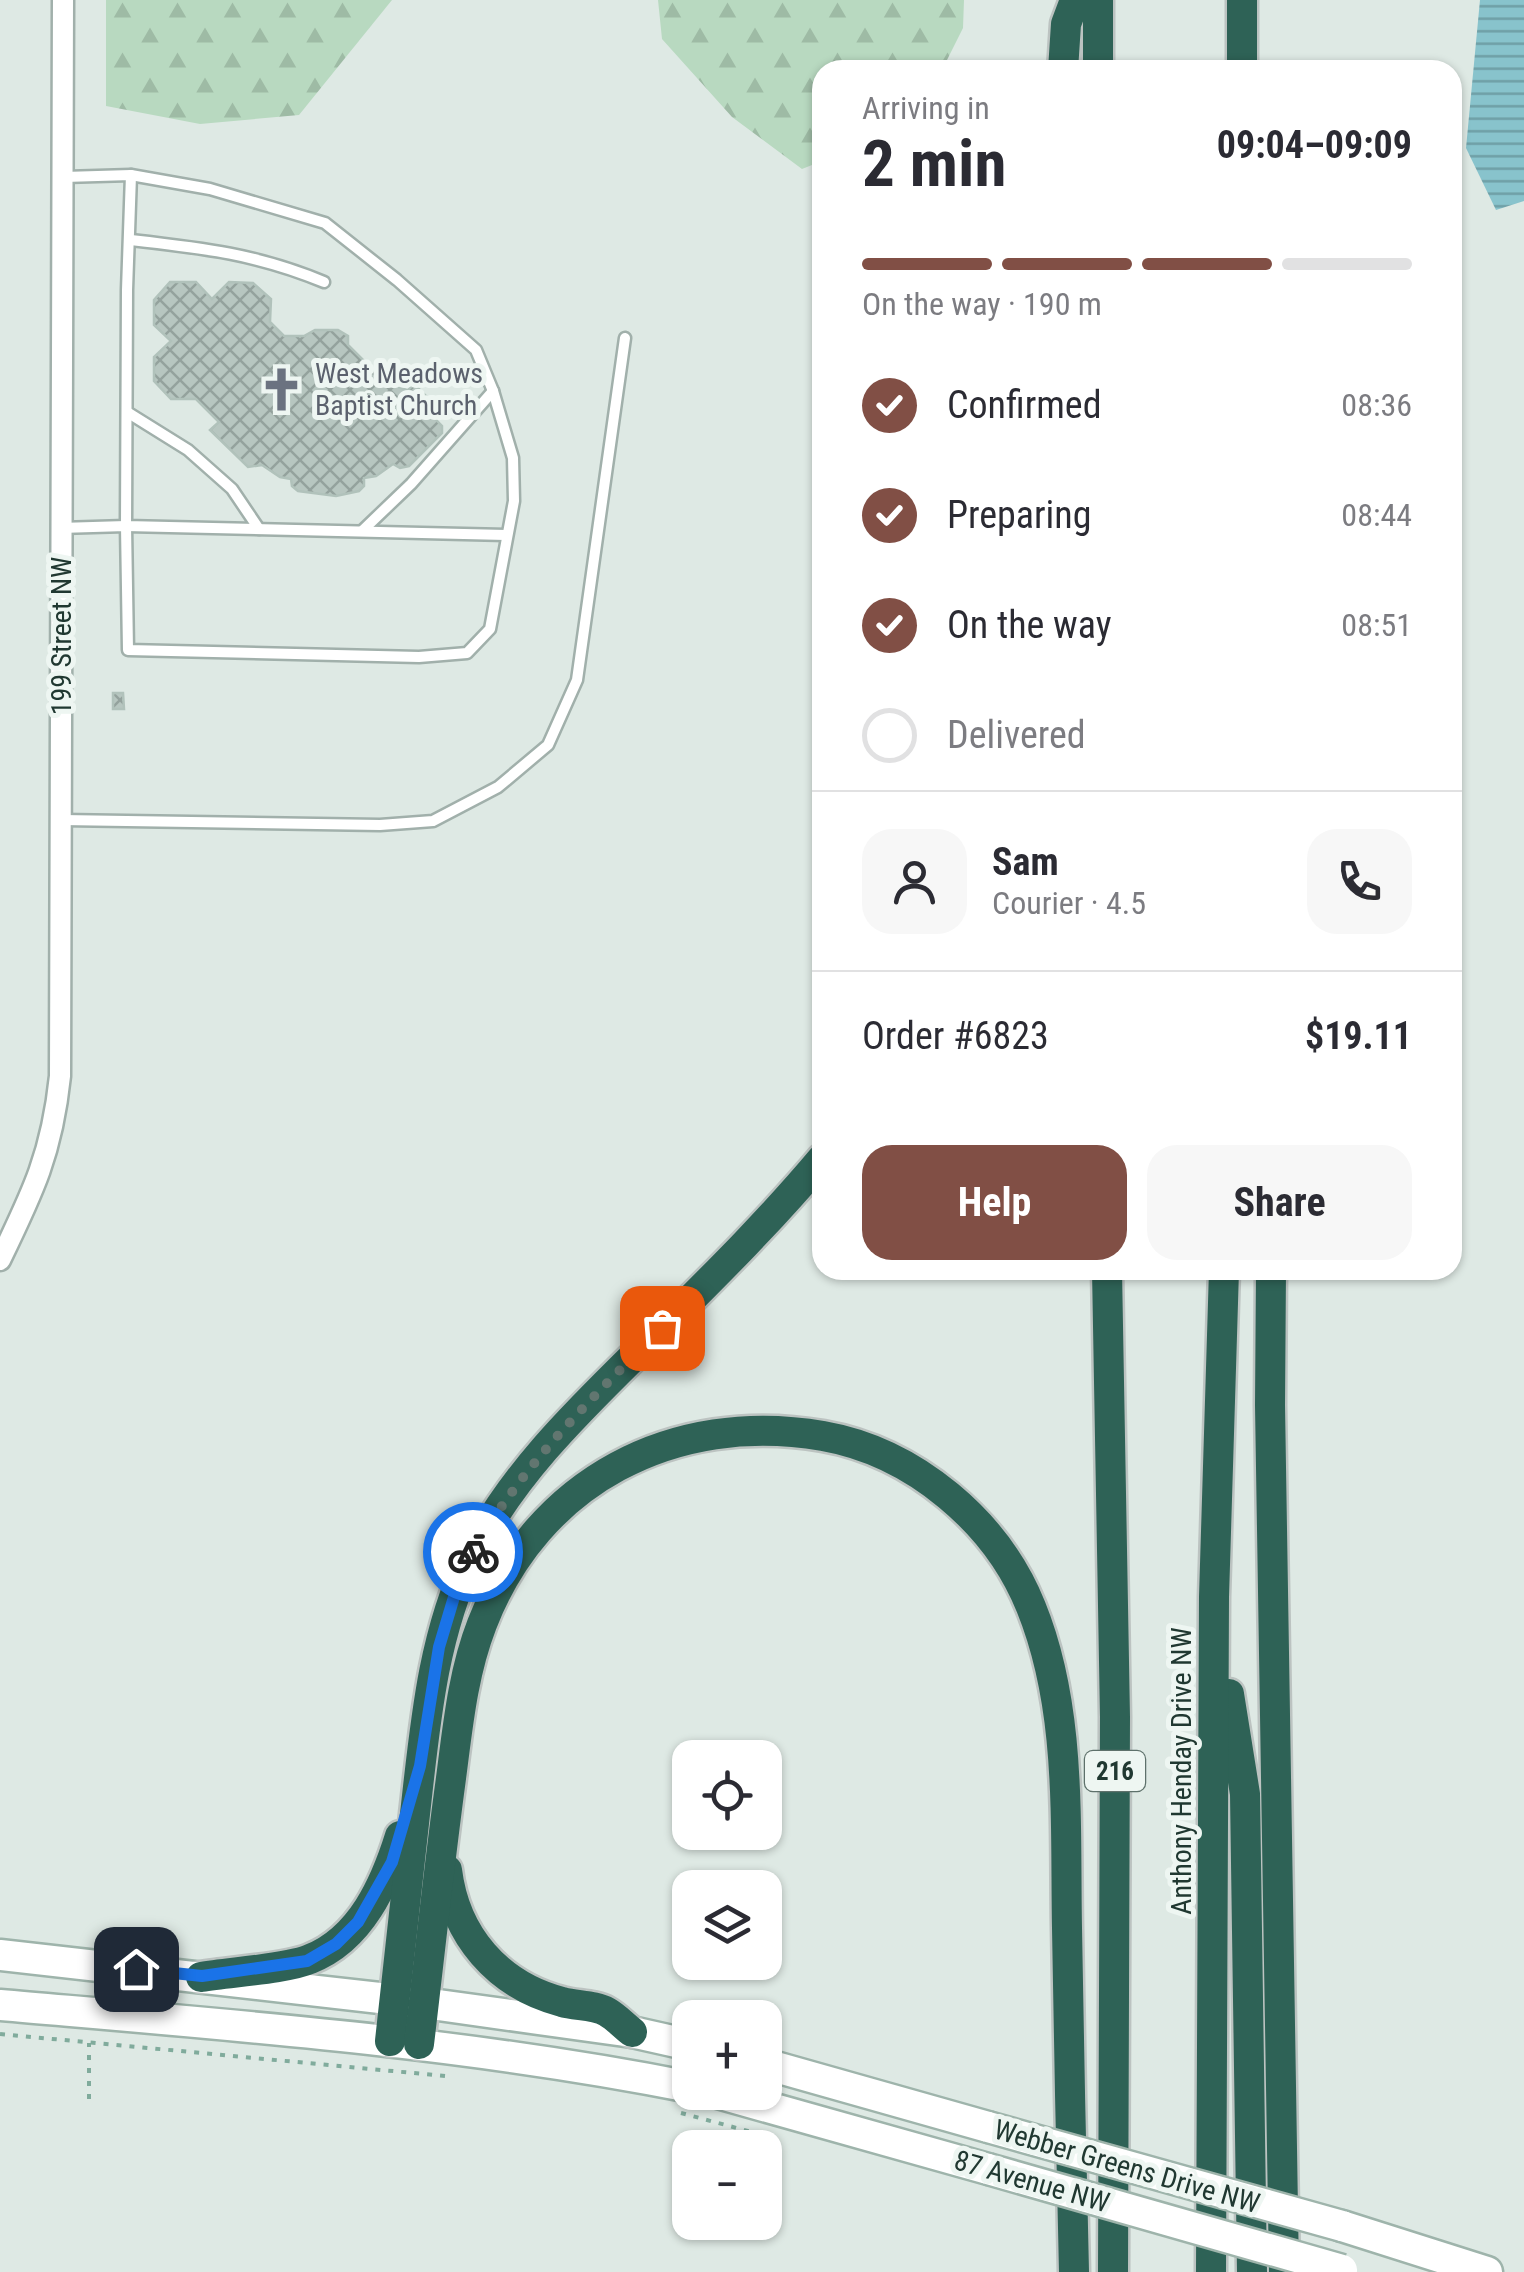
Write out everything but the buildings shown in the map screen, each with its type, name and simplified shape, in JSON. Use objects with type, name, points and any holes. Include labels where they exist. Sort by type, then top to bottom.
[{"type":"highway","points":[[1064,60],[1066,24],[1074,0]]},
{"type":"highway","points":[[1098,0],[1098,60]]},
{"type":"highway","points":[[1242,0],[1242,60]]},
{"type":"highway","points":[[405,2042],[420,1766],[432,1678],[450,1609],[473,1552],[502,1504],[539,1455],[758,1231],[812,1170]]},
{"type":"highway","name":"216","points":[[1107,1280],[1115,1716],[1112,2272]]},
{"type":"highway","name":"Anthony Henday Drive NW","points":[[1211,2272],[1214,1597],[1224,1280]]},
{"type":"highway","points":[[1271,1280],[1284,2272]]},
{"type":"highway","points":[[409,2002],[444,1837],[459,1718],[480,1628],[491,1602],[534,1534],[603,1474],[664,1445],[720,1431],[756,1429],[831,1438],[893,1459],[923,1477],[977,1523],[998,1548],[1030,1605],[1052,1677],[1064,1780],[1074,2272]]},
{"type":"highway","points":[[1214,1597],[1244,1794],[1252,2272]]},
{"type":"highway","points":[[202,1976],[307,1961],[346,1935],[370,1907],[392,1862],[420,1766]]},
{"type":"highway","points":[[444,1837],[458,1918],[489,1962],[527,1991],[562,2003],[606,2011],[632,2032]]},
{"type":"main road","points":[[0,1955],[409,2002],[632,2032],[672,2042]]},
{"type":"main road","points":[[0,2005],[405,2042],[570,2065],[672,2096]]},
{"type":"main road","name":"Webber Greens Drive NW","points":[[782,2069],[1342,2226],[1487,2272]]},
{"type":"main road","name":"87 Avenue NW","points":[[779,2110],[1345,2271]]},
{"type":"street","name":"199 Street NW","points":[[0,1260],[38,1181],[56,1111],[61,1043],[63,0]]},
{"type":"lane","points":[[64,177],[131,175],[210,189],[324,222],[476,350],[513,458],[514,501],[490,629],[467,652],[419,656],[128,650],[127,290],[131,175]]},
{"type":"lane","points":[[130,240],[223,250],[280,264],[324,282]]},
{"type":"lane","points":[[62,820],[380,825],[432,821],[498,787],[548,745],[576,680],[625,338]]},
{"type":"lane","points":[[362,531],[410,484],[492,391]]},
{"type":"lane","points":[[127,412],[188,450],[232,490],[258,529]]},
{"type":"lane","points":[[60,528],[126,526],[506,535]]},
{"type":"path","points":[[0,2034],[451,2077]]},
{"type":"path","points":[[89,2043],[89,2099]]},
{"type":"path","points":[[708,2110],[756,2130]]},
{"type":"green space","points":[[106,0],[392,0],[299,115],[200,124],[106,106]]},
{"type":"green space","points":[[658,0],[964,0],[963,28],[947,60],[812,60],[812,165],[802,169],[732,117],[662,39]]},
{"type":"water","points":[[1480,0],[1524,0],[1524,201],[1496,210],[1466,148]]},
{"type":"way so far","points":[[473,1552],[502,1504],[539,1455],[662,1328]]},
{"type":"place","name":"West Meadows Baptist Church","points":[[282,389]]},
{"type":"route","points":[[136,1969],[202,1976],[307,1961],[336,1944],[358,1922],[378,1893],[392,1862],[420,1766],[439,1647],[473,1552]]}]
